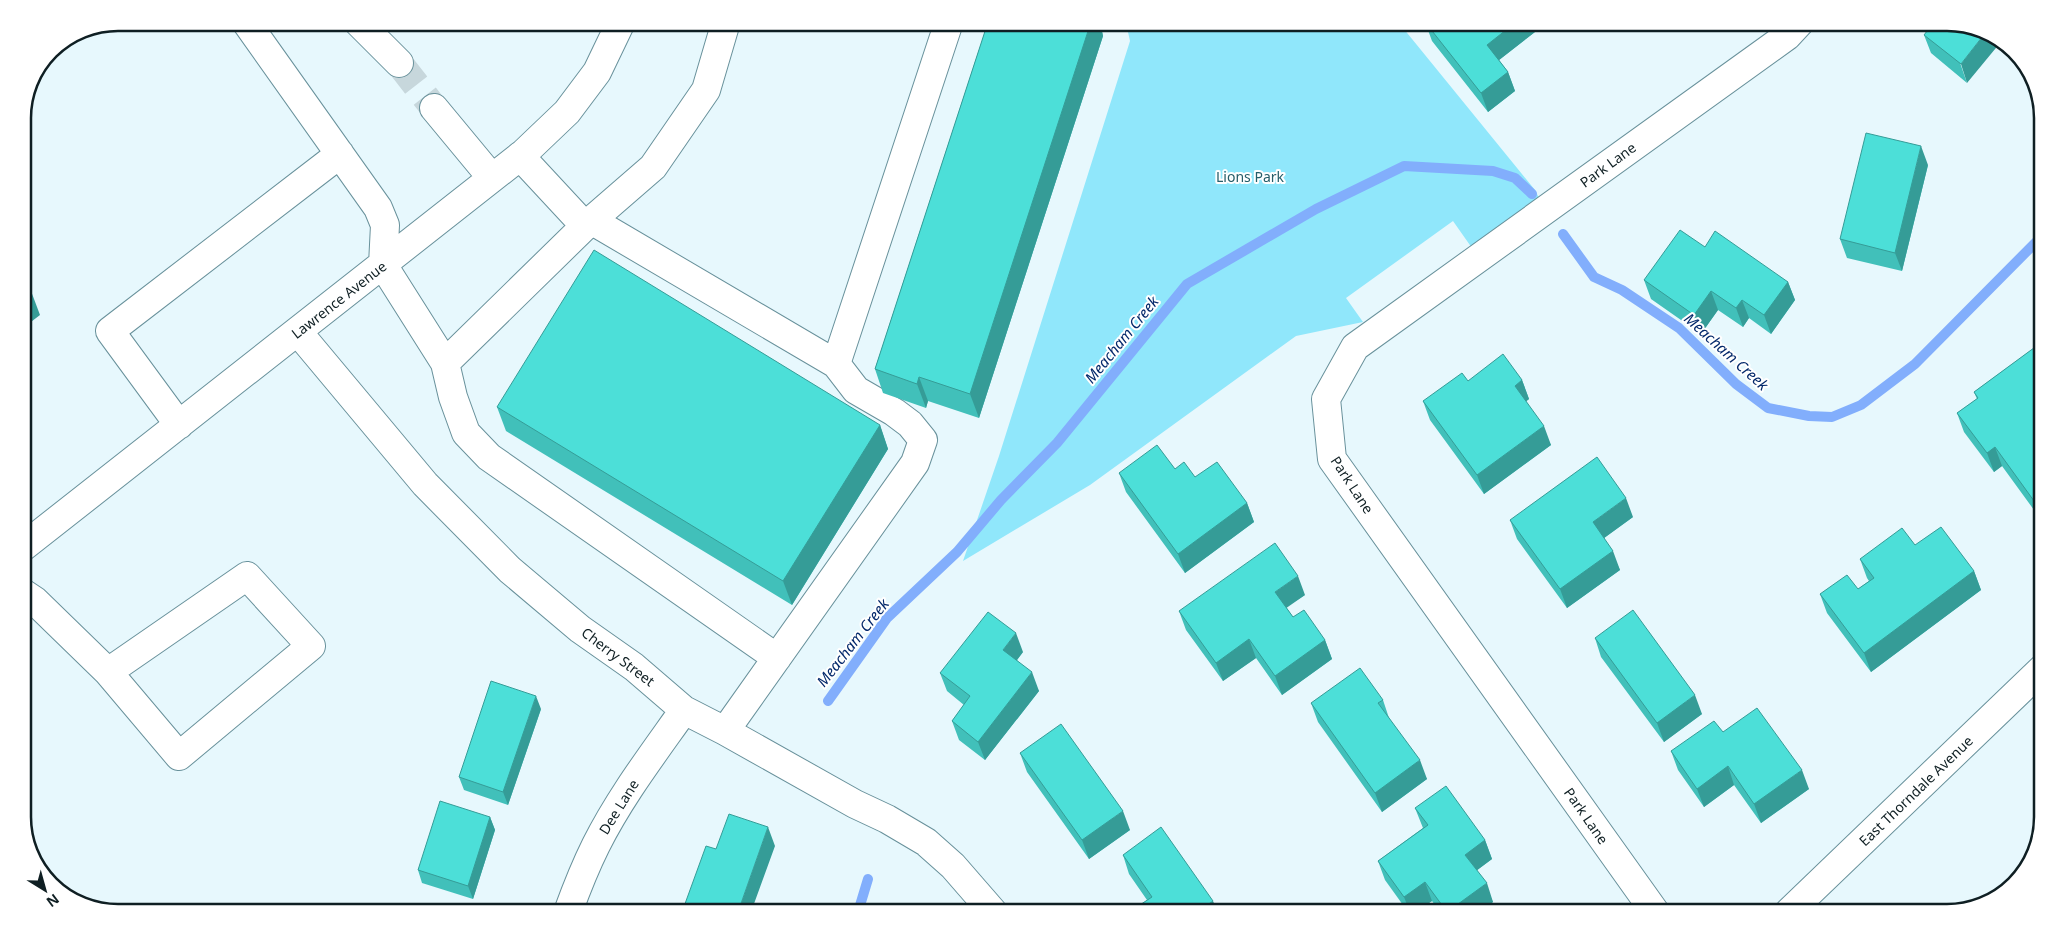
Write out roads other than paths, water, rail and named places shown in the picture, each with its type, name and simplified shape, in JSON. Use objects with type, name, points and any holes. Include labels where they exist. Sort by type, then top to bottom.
[{"type":"street","points":[[252,31],[378,208],[384,226],[383,265],[445,363],[453,397],[466,433],[488,457],[777,658]]},
{"type":"street","points":[[367,31],[399,64]]},
{"type":"street","name":"Lawrence Avenue","points":[[31,541],[520,156],[567,112],[596,72],[616,31]]},
{"type":"street","points":[[445,363],[588,223],[653,167],[706,90],[723,31]]},
{"type":"street","points":[[836,364],[946,31]]},
{"type":"street","name":"Park Lane","points":[[1648,904],[1332,459],[1326,399],[1355,347],[1792,31]]},
{"type":"street","points":[[434,108],[492,178]]},
{"type":"street","points":[[179,425],[110,331],[340,154]]},
{"type":"street","points":[[520,156],[588,223],[836,364],[856,390],[894,412],[910,424],[923,440],[915,463],[726,731]]},
{"type":"street","name":"Cherry Street","points":[[298,332],[425,484],[510,570],[580,629],[634,668],[684,710],[726,731],[926,842],[952,866],[986,904]]},
{"type":"street","points":[[31,598],[108,672],[179,756],[312,646],[247,576],[108,672]]},
{"type":"street","name":"East Thorndale Avenue","points":[[1797,904],[2034,677]]},
{"type":"street","name":"Dee Lane","points":[[571,904],[580,878],[623,798],[684,710]]},
{"type":"waterway","name":"Meacham Creek","points":[[828,701],[887,618],[957,552],[1001,500],[1057,443],[1187,284],[1316,209],[1404,166],[1493,171],[1515,178],[1532,194]]},
{"type":"waterway","name":"Meacham Creek","points":[[1563,234],[1594,277],[1622,290],[1679,328],[1736,384],[1768,408],[1809,416],[1832,417],[1861,405],[1915,364],[2034,244]]},
{"type":"waterway","name":"Meacham Creek","points":[[860,904],[868,879]]},
{"type":"tunnel","points":[[399,63],[434,108]]},
{"type":"park label","name":"Lions Park","points":[[1250,177]]}]
